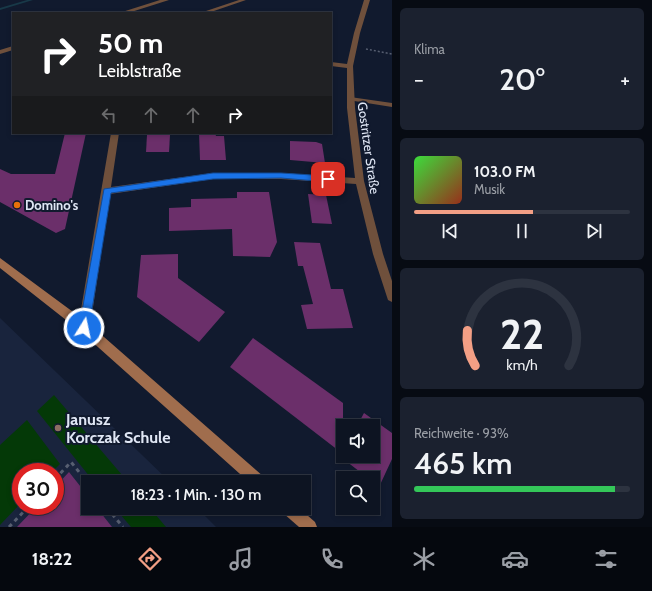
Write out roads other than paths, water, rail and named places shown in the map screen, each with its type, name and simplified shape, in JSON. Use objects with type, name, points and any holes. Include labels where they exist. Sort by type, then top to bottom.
[{"type":"main road","points":[[0,262],[84,328],[251,475]]},
{"type":"main road","points":[[296,515],[310,527]]},
{"type":"street","points":[[125,12],[166,0]]},
{"type":"street","name":"Gostritzer Straße","points":[[367,0],[350,66],[350,99],[360,181],[378,254],[392,297]]},
{"type":"street","points":[[332,64],[350,66]]},
{"type":"street","points":[[84,328],[115,134]]},
{"type":"street","points":[[107,191],[213,176],[281,176],[360,181]]},
{"type":"lane","points":[[206,12],[244,0]]},
{"type":"lane","points":[[0,52],[12,48]]},
{"type":"lane","points":[[350,99],[392,105]]},
{"type":"waterway","points":[[0,9],[31,0]]},
{"type":"place","name":"Domino's","points":[[17,205]]},
{"type":"place","name":"Janusz Korczak Schule","points":[[58,428]]}]
